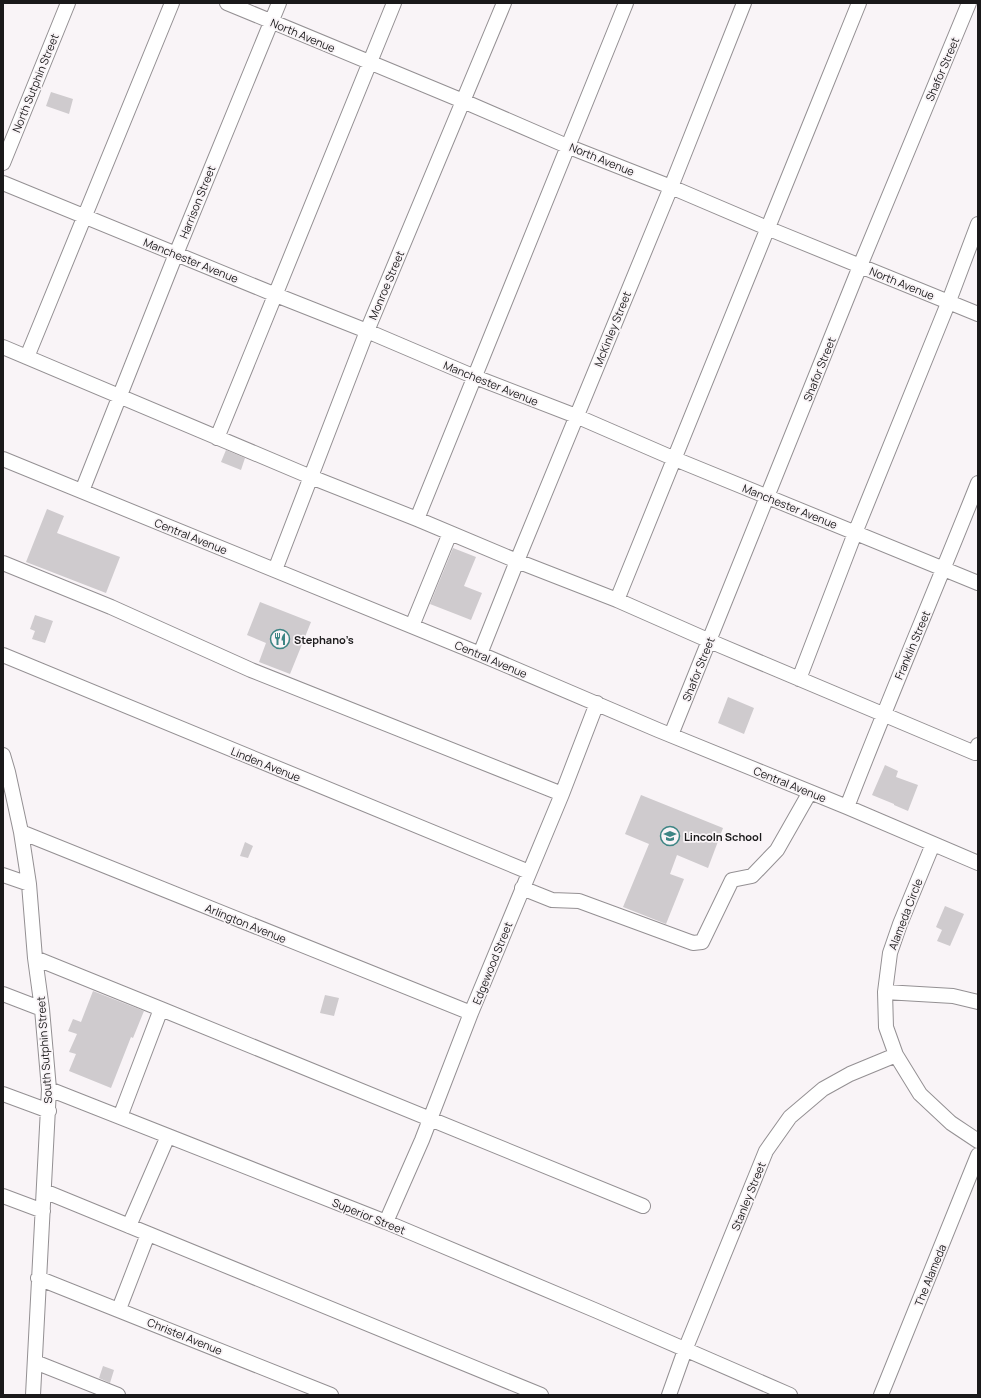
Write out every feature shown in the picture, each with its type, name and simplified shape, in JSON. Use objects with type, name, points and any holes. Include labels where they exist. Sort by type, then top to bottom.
[{"type":"street","name":"North Sutphin Street","points":[[3,164],[68,3]]},
{"type":"street","points":[[27,357],[172,3]]},
{"type":"street","name":"North Avenue","points":[[227,3],[567,146],[671,187],[978,314]]},
{"type":"street","name":"Harrison Street","points":[[82,491],[176,254],[279,3]]},
{"type":"street","points":[[217,438],[394,3]]},
{"type":"street","name":"Monroe Street","points":[[275,570],[367,331],[504,3]]},
{"type":"street","points":[[417,519],[626,3]]},
{"type":"street","name":"McKinley Street","points":[[480,654],[576,416],[671,187],[744,3]]},
{"type":"street","points":[[617,600],[859,3]]},
{"type":"street","name":"Shafor Street","points":[[671,735],[860,266],[969,3]]},
{"type":"street","name":"Manchester Avenue","points":[[3,183],[367,331],[475,378],[576,416],[675,459],[978,583]]},
{"type":"street","points":[[799,679],[855,533],[949,301],[978,224]]},
{"type":"street","points":[[3,347],[311,477],[617,600],[975,754],[978,745]]},
{"type":"street","name":"Central Avenue","points":[[3,459],[480,654],[978,863]]},
{"type":"street","name":"Franklin Street","points":[[847,807],[978,483]]},
{"type":"street","points":[[412,626],[450,533]]},
{"type":"street","points":[[3,563],[111,607],[251,670],[562,794]]},
{"type":"street","name":"Linden Avenue","points":[[3,655],[529,872]]},
{"type":"street","name":"Edgewood Street","points":[[386,1222],[430,1120],[471,1013],[562,794],[597,703]]},
{"type":"street","name":"South Sutphin Street","points":[[3,755],[21,832],[29,884],[35,958],[42,1009],[49,1089],[49,1112],[38,1278],[33,1395]]},
{"type":"street","points":[[522,888],[552,900],[579,901],[693,943],[702,942],[732,880],[752,876],[777,850],[810,792]]},
{"type":"street","name":"Arlington Avenue","points":[[21,832],[471,1013]]},
{"type":"street","name":"Alameda Circle","points":[[933,844],[900,924],[890,953],[885,992],[886,1027],[896,1055],[920,1094],[951,1123],[978,1141]]},
{"type":"street","points":[[3,875],[29,884]]},
{"type":"street","points":[[35,958],[643,1206]]},
{"type":"street","points":[[885,992],[953,996],[978,1002]]},
{"type":"street","points":[[3,994],[42,1009]]},
{"type":"street","points":[[120,1117],[161,1009]]},
{"type":"street","name":"Stanley Street","points":[[669,1395],[685,1350],[766,1151],[790,1117],[823,1089],[850,1074],[896,1055]]},
{"type":"street","name":"Superior Street","points":[[49,1089],[386,1222],[597,1311],[685,1350],[764,1390],[790,1395]]},
{"type":"street","points":[[3,1094],[49,1112]]},
{"type":"street","points":[[129,1226],[168,1136]]},
{"type":"street","name":"The Alameda","points":[[881,1395],[978,1155]]},
{"type":"street","points":[[44,1191],[541,1395]]},
{"type":"street","points":[[3,1196],[43,1211]]},
{"type":"street","points":[[119,1309],[148,1234]]},
{"type":"street","name":"Christel Avenue","points":[[38,1278],[119,1309],[331,1395]]},
{"type":"street","points":[[35,1362],[118,1395]]},
{"type":"building","points":[[51,92],[73,99],[69,114],[46,106]]},
{"type":"building","points":[[226,450],[245,458],[241,470],[221,462]]},
{"type":"building","points":[[47,509],[64,516],[57,533],[120,557],[106,593],[26,562]]},
{"type":"building","points":[[453,548],[476,557],[464,586],[482,593],[471,620],[430,604]]},
{"type":"building","name":"Stephano’s","points":[[260,602],[311,622],[290,674],[259,662],[266,643],[247,635]]},
{"type":"building","points":[[35,615],[53,621],[45,643],[32,639],[35,631],[30,629]]},
{"type":"building","points":[[728,697],[754,708],[744,734],[718,723]]},
{"type":"building","points":[[885,765],[898,771],[896,777],[918,785],[908,811],[872,795]]},
{"type":"building","points":[[641,795],[723,828],[708,868],[677,855],[670,874],[684,879],[666,924],[623,907],[649,844],[625,834]]},
{"type":"building","points":[[245,842],[253,846],[248,858],[240,856]]},
{"type":"building","points":[[945,906],[964,914],[950,946],[937,941],[942,930],[936,927]]},
{"type":"building","points":[[93,991],[144,1011],[133,1038],[131,1037],[111,1088],[69,1071],[76,1054],[69,1052],[77,1034],[68,1031],[73,1019],[81,1022]]},
{"type":"building","points":[[325,995],[339,998],[334,1016],[320,1013]]},
{"type":"building","points":[[103,1366],[114,1370],[110,1383],[99,1378]]},
{"type":"place","name":"Stephano’s","points":[[280,639]]},
{"type":"place","name":"Lincoln School","points":[[670,836]]}]
